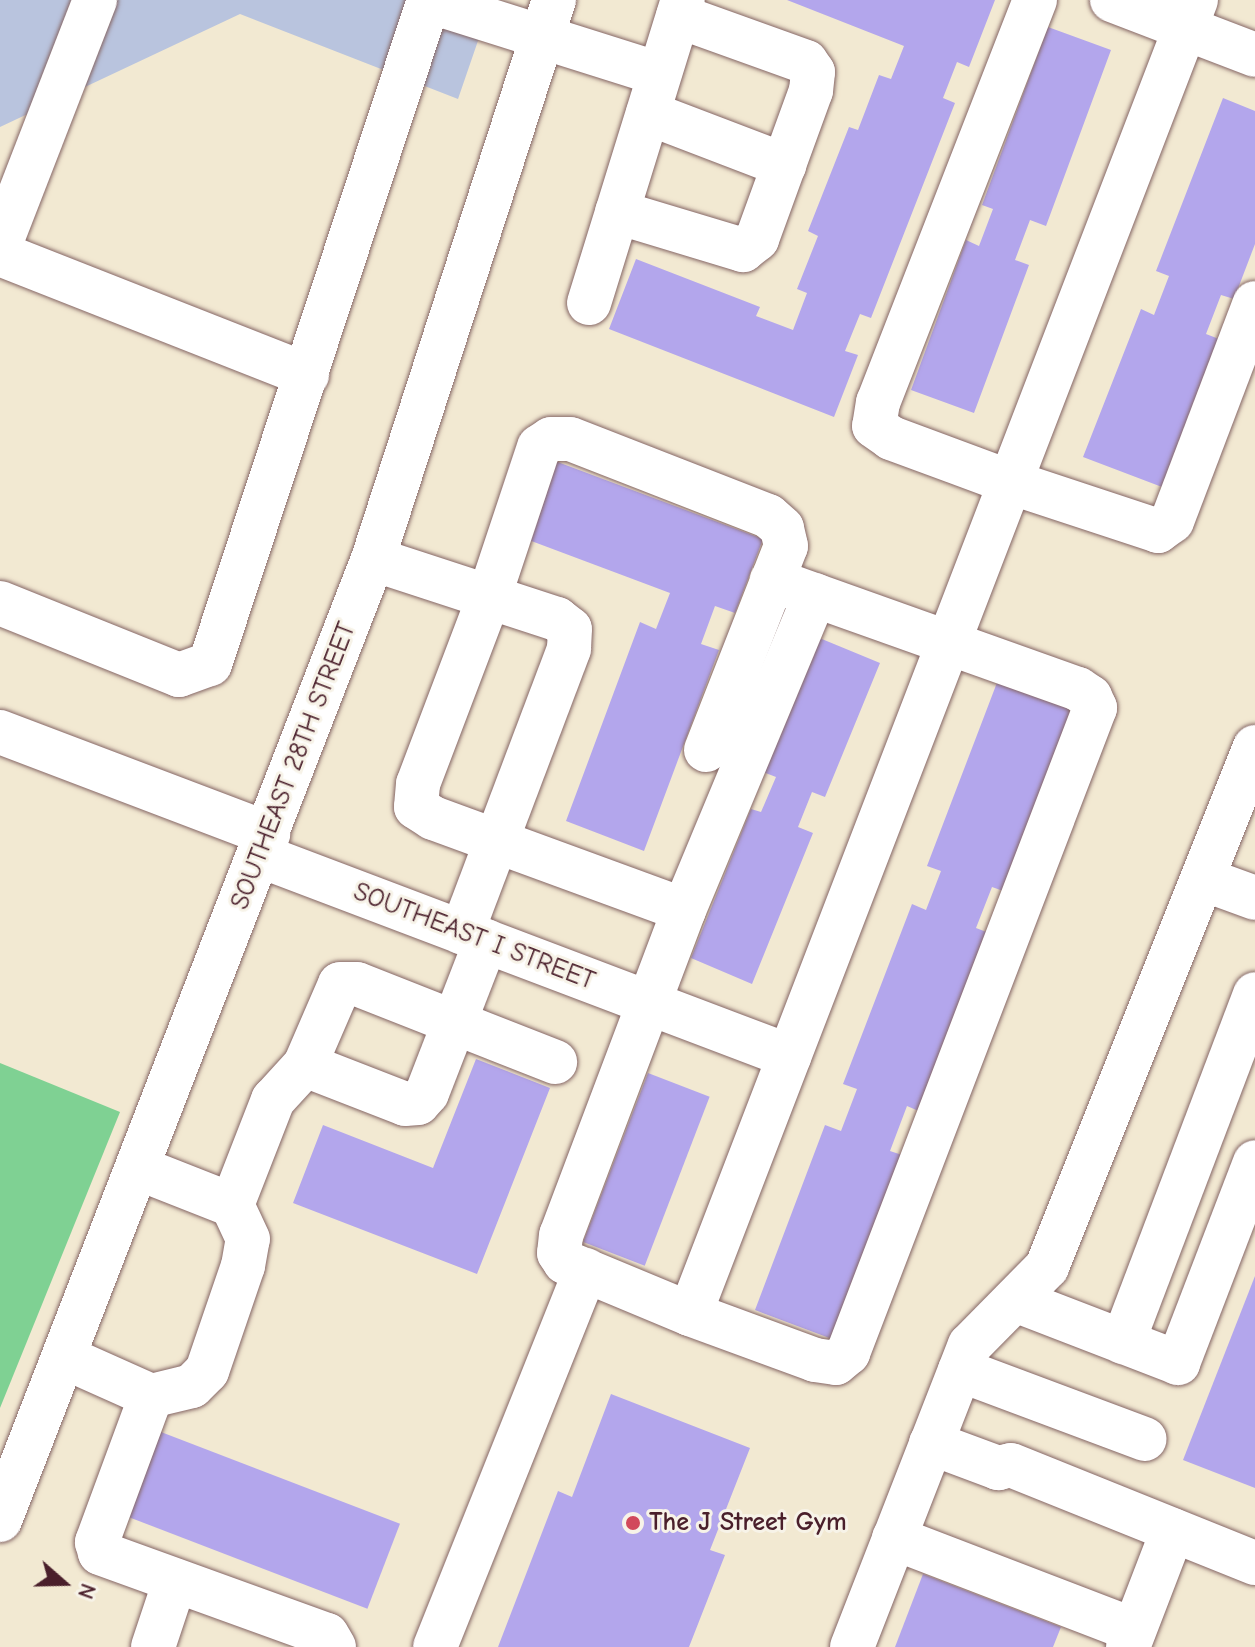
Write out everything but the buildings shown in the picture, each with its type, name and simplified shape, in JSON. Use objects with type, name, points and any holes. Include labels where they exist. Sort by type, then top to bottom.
[{"type":"main road","points":[[0,245],[95,0]]},
{"type":"main road","points":[[0,603],[179,675],[210,664],[428,0],[548,19],[653,94],[784,165]]},
{"type":"main road","points":[[1035,0],[878,402],[874,426],[891,438],[1144,529],[1165,526],[1172,521],[1255,303]]},
{"type":"main road","points":[[1112,0],[1190,15],[1255,55]]},
{"type":"main road","points":[[589,303],[653,94],[681,8],[806,62],[813,72],[811,91],[757,239],[743,250],[617,212]]},
{"type":"main road","points":[[690,1314],[1190,15]]},
{"type":"main road","name":"SOUTHEAST 28TH STREET","points":[[0,1520],[265,845],[373,559],[548,19]]},
{"type":"main road","points":[[0,254],[307,375]]},
{"type":"main road","points":[[684,910],[496,841],[416,807],[418,784],[489,597],[539,447],[551,439],[570,439],[768,516],[782,528],[786,546],[706,750]]},
{"type":"main road","points":[[305,1065],[405,1104],[418,1103],[454,1024],[496,841],[569,649],[570,629],[557,619],[373,559]]},
{"type":"main road","points":[[772,580],[815,595],[948,643],[1090,697],[1095,708],[848,1353],[836,1363],[815,1360],[690,1314],[586,1270],[559,1253],[561,1235],[669,1010],[684,910],[815,595]]},
{"type":"main road","name":"SOUTHEAST I STREET","points":[[0,732],[474,936],[789,1056]]},
{"type":"main road","points":[[852,1647],[970,1345],[1047,1267],[1203,879],[1246,798],[1255,747]]},
{"type":"main road","points":[[1203,879],[1255,898]]},
{"type":"main road","points":[[232,1205],[273,1100],[305,1065],[340,984],[357,984],[555,1062]]},
{"type":"main road","points":[[1123,1342],[1255,994]]},
{"type":"main road","points":[[1015,1300],[1178,1363],[1255,1162]]},
{"type":"main road","points":[[64,1357],[151,1396],[192,1386],[207,1371],[248,1239],[232,1205],[138,1168]]},
{"type":"main road","points":[[435,1647],[586,1270]]},
{"type":"main road","points":[[960,1370],[1145,1439]]},
{"type":"main road","points":[[151,1396],[97,1542],[100,1553],[111,1560],[327,1635],[334,1647]]},
{"type":"main road","points":[[931,1443],[998,1468],[1011,1465],[1255,1563]]},
{"type":"main road","points":[[894,1538],[1131,1639],[1173,1530]]},
{"type":"main road","points":[[153,1647],[175,1581]]},
{"type":"shaded area","points":[[0,0],[492,0],[458,99],[240,14],[0,127]]},
{"type":"green space","points":[[0,1063],[120,1112],[0,1408]]},
{"type":"place","name":"The J Street Gym","points":[[633,1523]]}]
